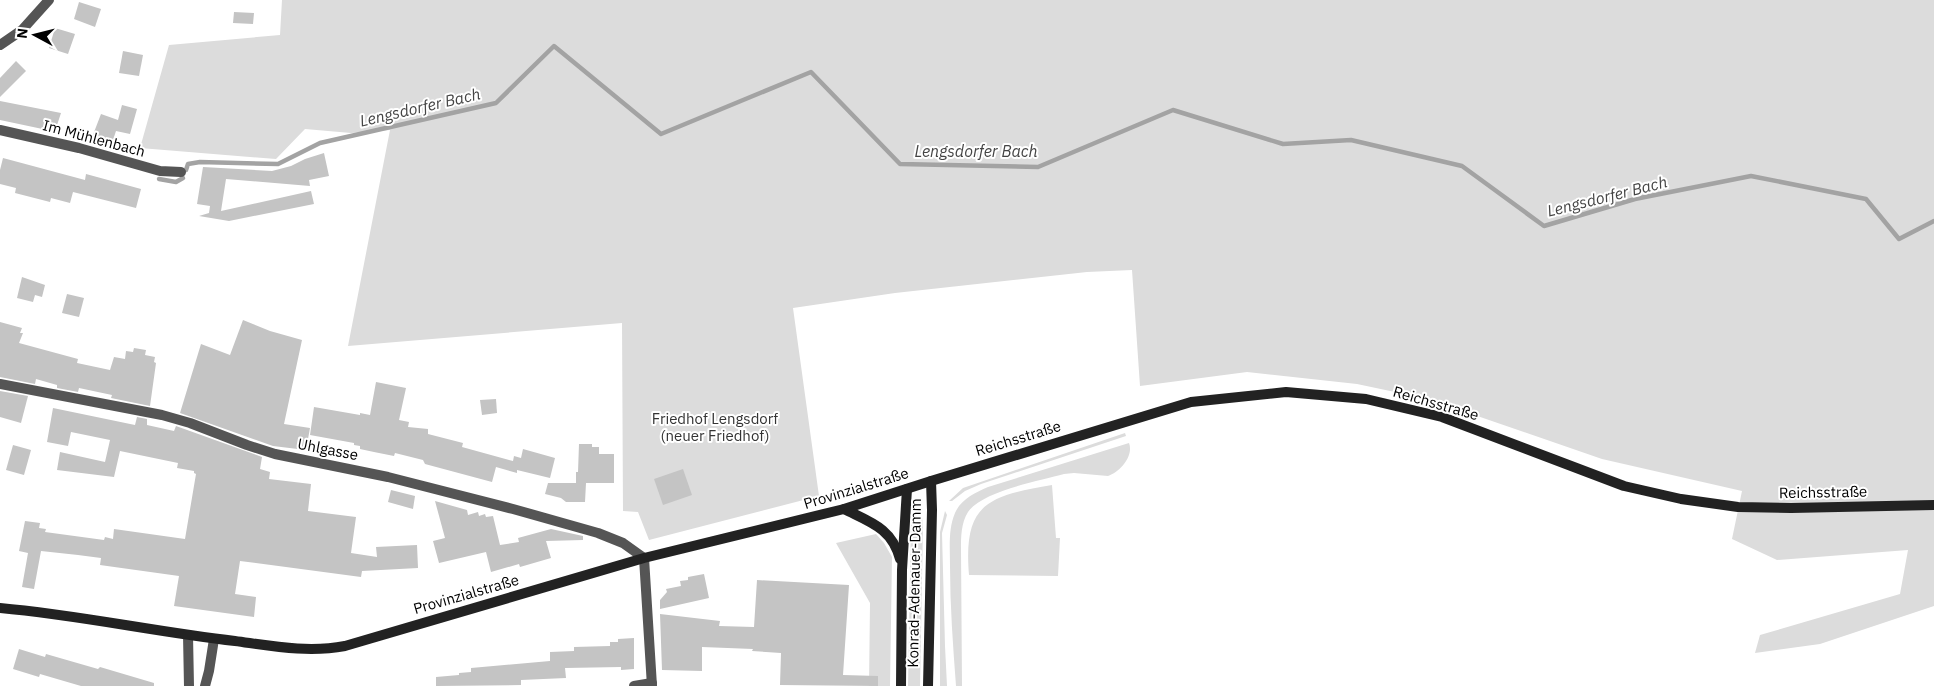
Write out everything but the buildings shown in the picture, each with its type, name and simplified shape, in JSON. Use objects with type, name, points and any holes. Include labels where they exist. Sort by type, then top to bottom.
[{"type":"main road","name":"Reichsstraße","points":[[931,480],[1191,402],[1286,392],[1366,399],[1442,417],[1624,486],[1681,499],[1738,507],[1934,505]]},
{"type":"main road","name":"Provinzialstraße","points":[[0,608],[214,639],[307,650],[327,649],[345,646],[644,558],[844,509],[931,480]]},
{"type":"main road","name":"Konrad-Adenauer-Damm","points":[[928,686],[931,480]]},
{"type":"main road","name":"Konrad-Adenauer-Damm","points":[[901,686],[902,570],[907,488]]},
{"type":"main road","points":[[844,509],[880,527],[889,536],[896,546],[902,570]]},
{"type":"street","points":[[0,45],[22,30],[49,0]]},
{"type":"street","name":"Im Mühlenbach","points":[[0,130],[79,148],[160,171],[180,172]]},
{"type":"street","name":"Uhlgasse","points":[[0,384],[162,415],[190,423],[247,446],[275,454],[388,477],[540,516],[598,533],[623,543],[644,558]]},
{"type":"street","points":[[634,686],[652,684],[644,558]]},
{"type":"street","points":[[188,635],[189,686]]},
{"type":"street","points":[[205,686],[214,639]]},
{"type":"green space","name":"Friedhof Lengsdorf (neuer Friedhof)","points":[[282,0],[1934,0],[1934,606],[1820,644],[1755,653],[1760,635],[1900,594],[1908,550],[1777,560],[1732,539],[1742,491],[1602,459],[1428,399],[1357,384],[1247,372],[1140,386],[1132,270],[1087,272],[895,293],[793,308],[819,496],[649,540],[638,512],[623,511],[622,323],[348,346],[390,130],[351,133],[305,129],[276,159],[140,148],[169,45],[280,35]]},
{"type":"green space","points":[[1125,433],[1126,436],[981,484],[949,501],[963,488]]},
{"type":"green space","points":[[1129,443],[1130,453],[1128,458],[1113,474],[1108,476],[1074,473],[1040,480],[985,498],[968,512],[963,525],[961,540],[962,686],[956,686],[951,611],[950,532],[958,508],[969,497],[988,487]]},
{"type":"green space","points":[[1052,485],[1056,538],[1060,538],[1058,576],[969,575],[968,551],[970,532],[976,518],[984,507],[996,499],[1011,494]]},
{"type":"green space","points":[[945,511],[947,515],[942,533],[947,686],[940,686],[940,532]]},
{"type":"green space","points":[[922,517],[920,686],[908,686],[911,519]]},
{"type":"green space","points":[[876,534],[892,557],[890,686],[869,686],[870,603],[836,543]]},
{"type":"waterway","name":"Lengsdorfer Bach","points":[[186,170],[188,164],[200,162],[278,164],[320,143],[496,103],[554,46],[661,134],[811,72],[900,164],[1038,167],[1173,110],[1283,144],[1351,140],[1462,166],[1544,226],[1635,199],[1751,176],[1866,199],[1899,239],[1934,221]]},
{"type":"waterway","name":"Lengsdorfer Bach","points":[[159,179],[176,182],[183,178]]}]
